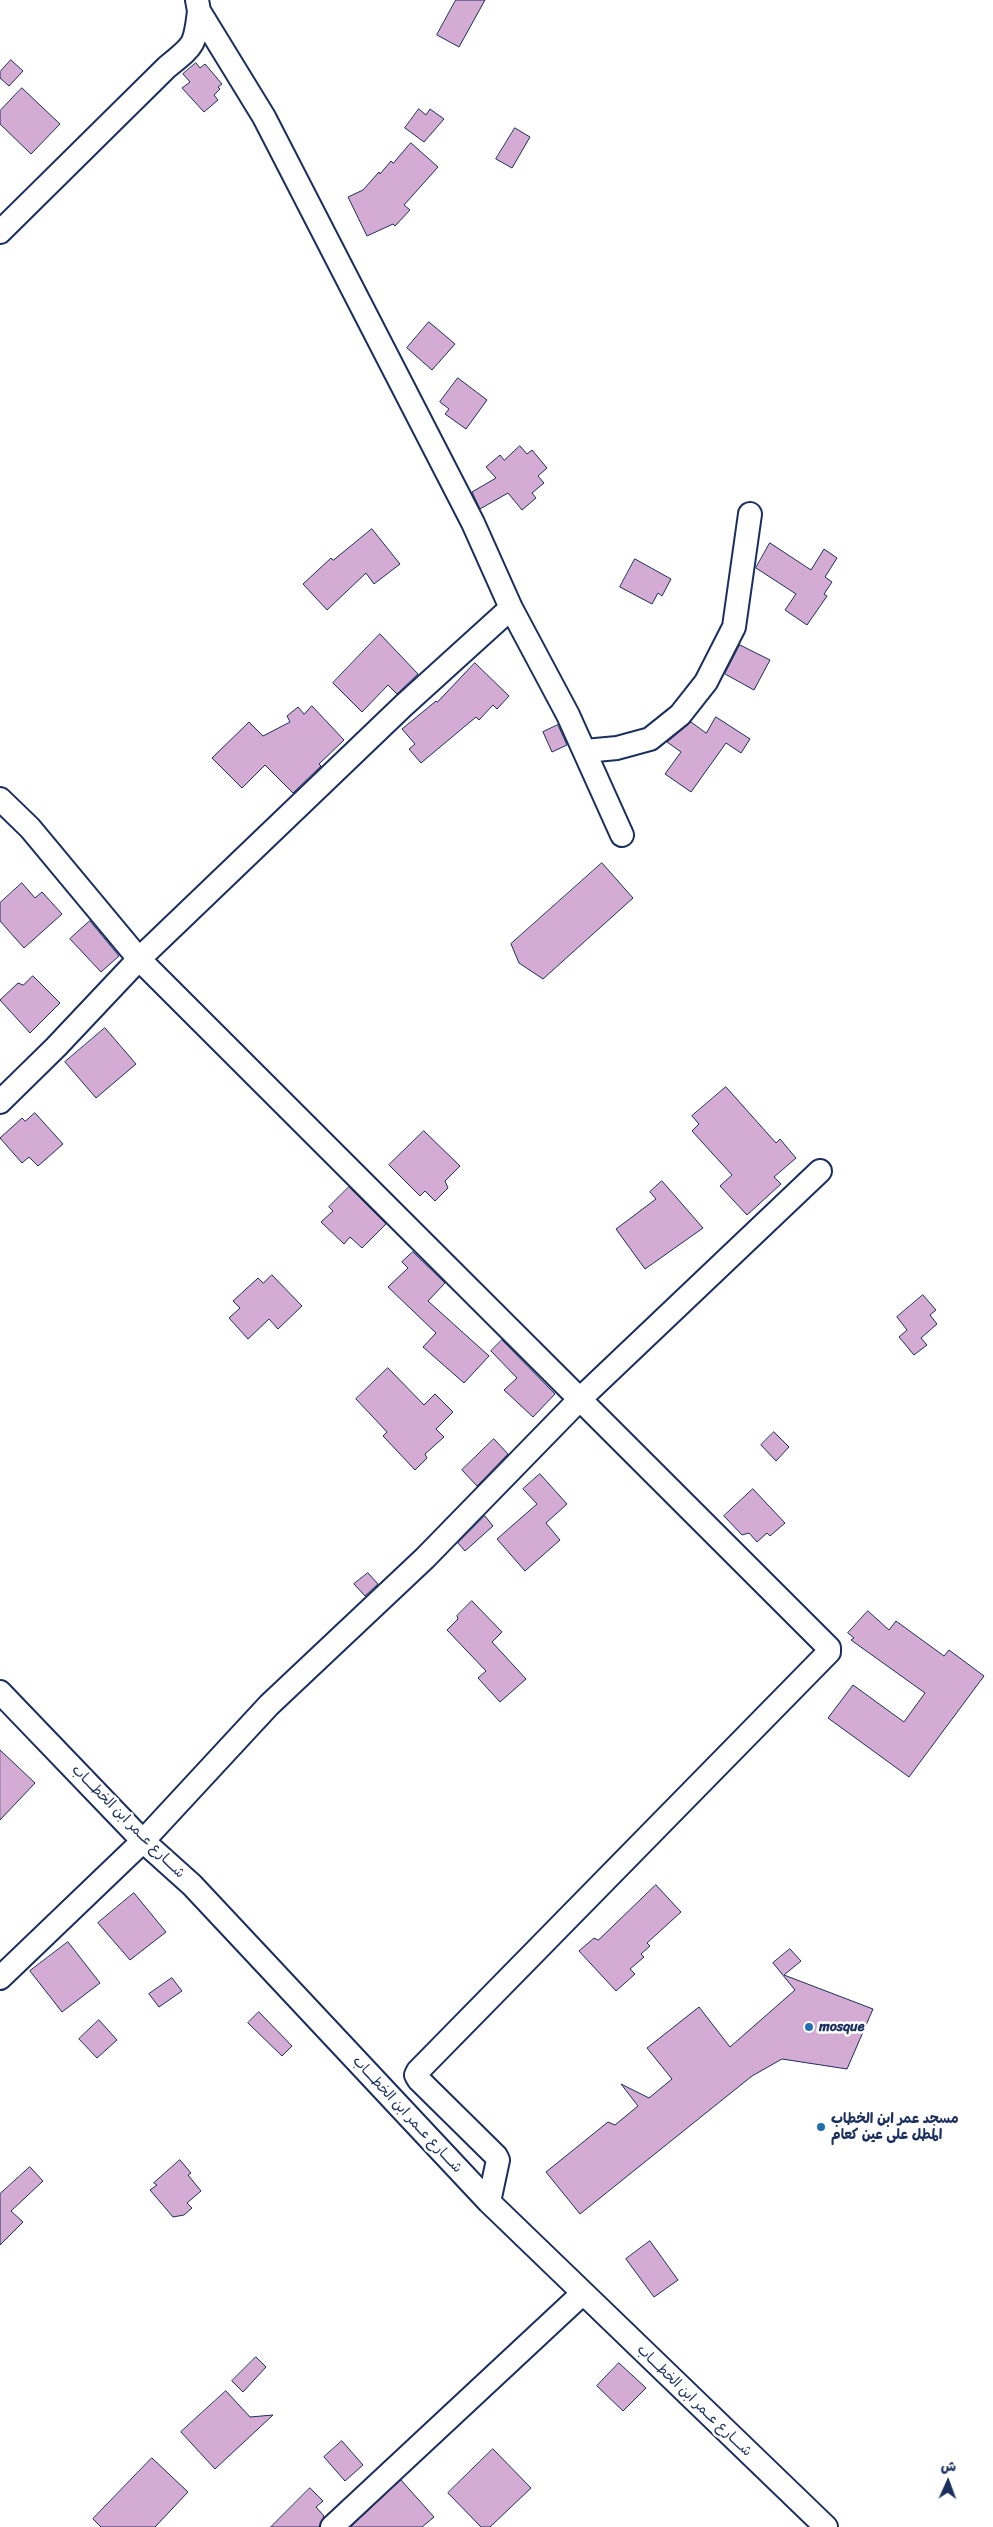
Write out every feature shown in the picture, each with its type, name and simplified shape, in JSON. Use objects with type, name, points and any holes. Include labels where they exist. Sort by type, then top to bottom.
[{"type":"street","points":[[0,232],[167,67],[188,50],[196,38],[198,5]]},
{"type":"street","points":[[198,5],[264,117],[473,523],[510,608],[568,715],[622,836]]},
{"type":"street","points":[[584,751],[617,748],[650,739],[680,715],[706,682],[734,626],[750,514]]},
{"type":"street","points":[[0,1102],[56,1047],[139,958],[403,706],[510,608]]},
{"type":"street","points":[[0,799],[30,828],[139,958],[830,1648],[815,1666],[418,2071],[416,2076],[419,2080],[496,2156],[498,2160],[489,2202]]},
{"type":"street","points":[[0,1978],[143,1841],[270,1705],[425,1558],[580,1399],[820,1171]]},
{"type":"street","name":"شــــارع عــمر ابن الخطــــاب","points":[[0,1692],[143,1841],[192,1885],[489,2202],[582,2294],[826,2527]]},
{"type":"street","points":[[332,2527],[582,2294]]},
{"type":"building","points":[[456,0],[485,0],[459,47],[437,35]]},
{"type":"building","points":[[11,60],[23,71],[9,86],[0,78],[0,72]]},
{"type":"building","points":[[196,63],[200,68],[205,64],[222,84],[214,95],[218,100],[204,112],[182,88],[190,82],[183,74]]},
{"type":"building","points":[[22,88],[60,124],[31,154],[0,124],[0,111]]},
{"type":"building","points":[[419,109],[426,115],[430,109],[444,119],[424,142],[405,128]]},
{"type":"building","points":[[515,128],[530,137],[512,168],[496,159]]},
{"type":"building","points":[[411,143],[438,167],[404,205],[410,210],[395,226],[393,224],[367,236],[348,197],[363,190],[391,161],[393,163]]},
{"type":"building","points":[[429,322],[455,344],[432,370],[407,348]]},
{"type":"building","points":[[458,378],[487,400],[466,429],[445,414],[449,409],[440,402]]},
{"type":"building","points":[[520,446],[527,454],[532,450],[547,468],[538,476],[544,483],[532,493],[536,498],[522,510],[508,493],[480,509],[472,492],[496,478],[486,467],[500,455],[504,460]]},
{"type":"building","points":[[372,529],[400,564],[374,584],[366,573],[327,610],[303,584],[331,558],[333,560]]},
{"type":"building","points":[[770,543],[811,570],[824,549],[837,558],[825,577],[832,582],[824,594],[827,596],[807,625],[785,610],[796,594],[756,568]]},
{"type":"building","points":[[635,559],[671,579],[662,596],[658,593],[652,604],[620,587]]},
{"type":"building","points":[[380,634],[418,674],[397,694],[388,685],[362,712],[333,683]]},
{"type":"building","points":[[740,645],[770,660],[754,690],[725,674]]},
{"type":"building","points":[[475,663],[509,696],[497,709],[493,705],[479,720],[476,717],[421,763],[409,749],[415,744],[402,729],[437,702]]},
{"type":"building","points":[[312,706],[344,740],[293,793],[265,765],[242,788],[212,758],[249,722],[263,736],[290,722],[287,716],[298,707],[304,714]]},
{"type":"building","points":[[716,717],[750,739],[741,753],[726,743],[691,792],[665,774],[681,752],[667,742],[691,722],[706,733]]},
{"type":"building","points":[[558,725],[567,745],[552,752],[543,732]]},
{"type":"building","points":[[602,863],[633,898],[543,979],[519,963],[511,944]]},
{"type":"building","points":[[22,883],[35,898],[42,892],[62,914],[24,948],[0,921],[0,903]]},
{"type":"building","points":[[90,921],[119,956],[101,972],[70,939]]},
{"type":"building","points":[[33,976],[60,1003],[30,1033],[0,1000],[18,983],[23,985]]},
{"type":"building","points":[[105,1028],[136,1064],[96,1098],[65,1062]]},
{"type":"building","points":[[726,1087],[776,1143],[780,1139],[796,1158],[774,1177],[781,1184],[747,1215],[720,1186],[732,1175],[692,1131],[699,1124],[692,1116]]},
{"type":"building","points":[[35,1113],[63,1144],[38,1166],[29,1157],[22,1163],[0,1138],[22,1118],[25,1121]]},
{"type":"building","points":[[424,1131],[460,1166],[445,1181],[448,1188],[435,1201],[425,1191],[420,1196],[389,1165]]},
{"type":"building","points":[[662,1181],[703,1228],[645,1269],[616,1229],[656,1199],[650,1192]]},
{"type":"building","points":[[349,1187],[386,1224],[362,1248],[350,1237],[344,1244],[321,1222],[333,1211],[329,1207]]},
{"type":"building","points":[[413,1252],[445,1283],[428,1301],[489,1356],[464,1383],[423,1347],[436,1333],[388,1287],[408,1268],[402,1262]]},
{"type":"building","points":[[272,1275],[302,1306],[278,1329],[269,1319],[248,1339],[229,1318],[240,1308],[233,1301],[258,1278],[263,1283]]},
{"type":"building","points":[[923,1295],[936,1310],[930,1315],[937,1324],[921,1338],[927,1345],[914,1355],[899,1337],[907,1330],[897,1317]]},
{"type":"building","points":[[502,1340],[555,1394],[533,1417],[504,1390],[517,1378],[491,1351]]},
{"type":"building","points":[[388,1368],[424,1405],[435,1394],[453,1412],[436,1429],[444,1437],[425,1454],[427,1458],[415,1470],[383,1436],[387,1432],[356,1399]]},
{"type":"building","points":[[774,1432],[789,1447],[776,1461],[761,1445]]},
{"type":"building","points":[[494,1439],[508,1454],[477,1486],[462,1470]]},
{"type":"building","points":[[540,1474],[567,1504],[546,1523],[560,1540],[525,1571],[497,1539],[537,1504],[523,1489]]},
{"type":"building","points":[[753,1489],[785,1523],[770,1536],[767,1533],[757,1542],[749,1533],[742,1535],[724,1516]]},
{"type":"building","points":[[485,1516],[493,1526],[465,1551],[458,1543]]},
{"type":"building","points":[[368,1573],[378,1584],[365,1596],[354,1584]]},
{"type":"building","points":[[472,1601],[502,1632],[492,1642],[526,1679],[500,1702],[478,1678],[486,1671],[447,1630],[458,1619],[457,1616]]},
{"type":"building","points":[[868,1611],[889,1630],[896,1621],[944,1656],[949,1650],[984,1676],[909,1777],[828,1718],[853,1685],[904,1722],[925,1693],[851,1640],[854,1638],[848,1633]]},
{"type":"building","points":[[0,1750],[35,1783],[0,1820]]},
{"type":"building","points":[[656,1885],[681,1912],[647,1943],[650,1946],[641,1954],[644,1957],[630,1969],[635,1974],[616,1991],[579,1951],[594,1938],[598,1940]]},
{"type":"building","points":[[134,1893],[166,1932],[130,1960],[98,1923]]},
{"type":"building","points":[[68,1942],[100,1983],[62,2012],[30,1971]]},
{"type":"building","points":[[790,1949],[801,1961],[784,1975],[873,2009],[847,2069],[782,2059],[752,2076],[580,2214],[546,2172],[608,2122],[615,2125],[638,2106],[621,2084],[649,2098],[672,2079],[647,2048],[699,2007],[730,2047],[795,1990],[773,1963]]},
{"type":"building","points":[[172,1978],[182,1991],[159,2007],[149,1994]]},
{"type":"building","points":[[259,2012],[292,2046],[282,2056],[248,2023]]},
{"type":"building","points":[[99,2020],[117,2040],[97,2058],[79,2039]]},
{"type":"building","points":[[180,2160],[191,2173],[188,2175],[201,2191],[187,2203],[192,2208],[184,2215],[173,2217],[150,2190],[157,2185],[154,2183]]},
{"type":"building","points":[[30,2167],[43,2181],[11,2211],[23,2222],[0,2245],[0,2194]]},
{"type":"building","points":[[650,2241],[678,2280],[654,2297],[626,2259]]},
{"type":"building","points":[[256,2357],[266,2367],[243,2392],[232,2381]]},
{"type":"building","points":[[619,2363],[646,2388],[623,2411],[597,2386]]},
{"type":"building","points":[[226,2391],[250,2417],[273,2415],[215,2469],[181,2432]]},
{"type":"building","points":[[342,2441],[363,2465],[345,2481],[324,2457]]},
{"type":"building","points":[[493,2449],[531,2488],[490,2527],[481,2527],[448,2493]]},
{"type":"building","points":[[152,2458],[188,2492],[155,2527],[101,2527],[93,2519]]},
{"type":"building","points":[[401,2480],[434,2517],[422,2527],[351,2527]]},
{"type":"building","points":[[310,2488],[323,2501],[316,2507],[324,2516],[319,2527],[271,2527]]},
{"type":"place","name":"mosque","points":[[809,2027]]},
{"type":"place","name":"مسجد عمر ابن الخطاب المطل على عين كعام","points":[[821,2127]]}]
